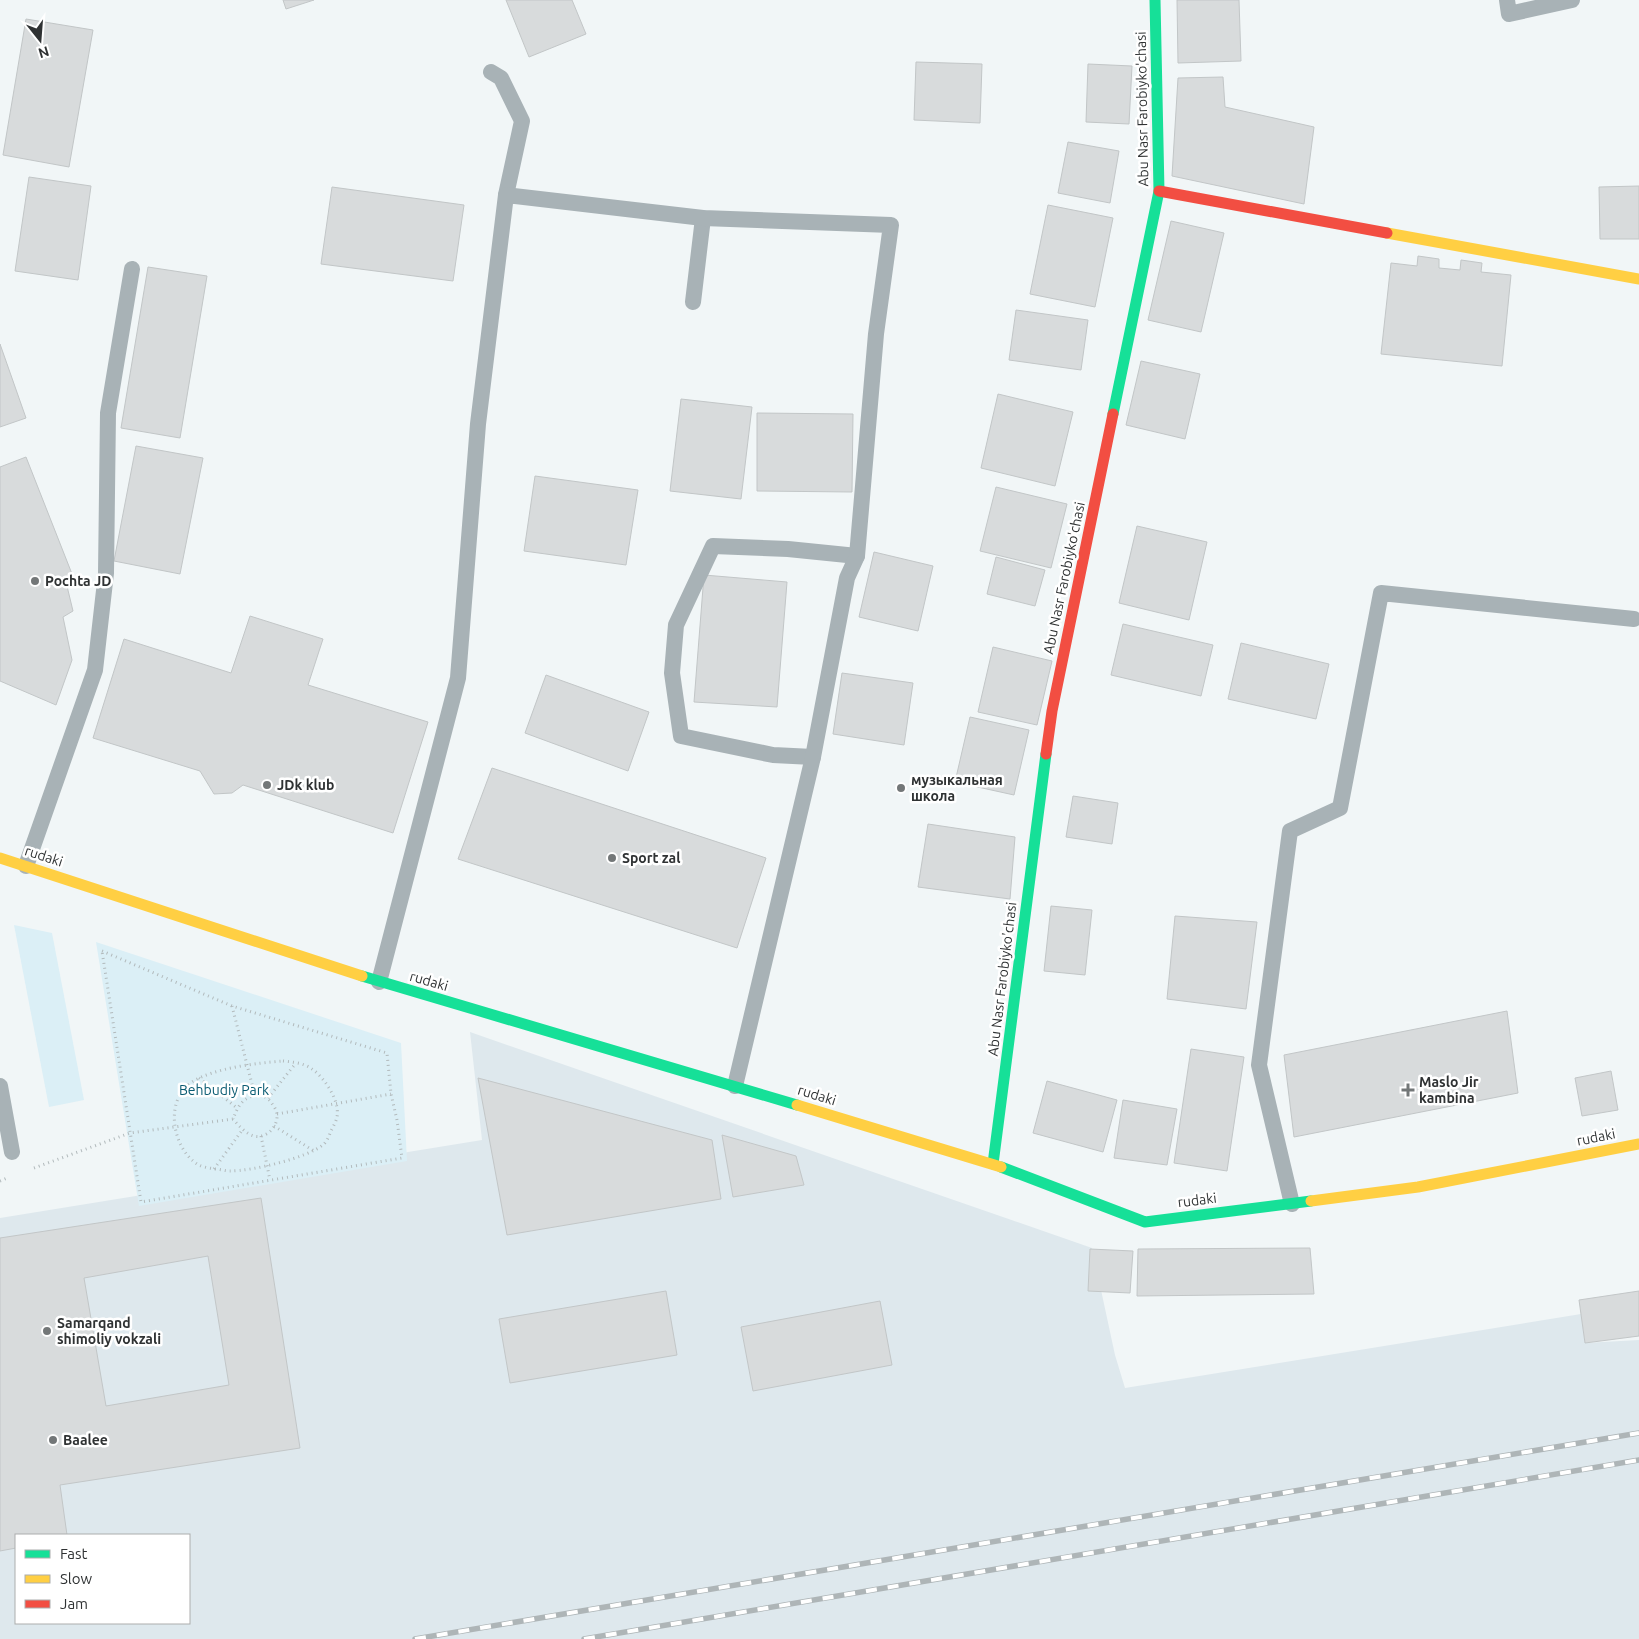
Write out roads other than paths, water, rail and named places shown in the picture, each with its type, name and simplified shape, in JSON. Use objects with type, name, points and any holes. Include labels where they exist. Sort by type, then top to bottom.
[{"type":"street","name":"Abu Nasr Farobiyko'chasi","points":[[994,1164],[1052,711],[1159,191],[1155,0]]},
{"type":"street","points":[[1159,191],[1639,279]]},
{"type":"street","name":"rudaki","points":[[0,858],[379,982],[994,1164],[1145,1222],[1418,1187],[1639,1144]]},
{"type":"lane","points":[[1507,0],[1509,14],[1572,0]]},
{"type":"lane","points":[[379,982],[458,678],[478,424],[506,195],[522,121],[502,78],[491,72]]},
{"type":"lane","points":[[506,195],[703,218],[891,225],[876,334],[857,556],[847,578],[813,757],[735,1086]]},
{"type":"lane","points":[[693,302],[703,218]]},
{"type":"lane","points":[[26,866],[95,670],[106,573],[108,413],[132,269]]},
{"type":"lane","points":[[813,757],[773,755],[681,736],[672,673],[676,625],[713,546],[788,549],[857,556]]},
{"type":"lane","points":[[1292,1204],[1260,1065],[1290,831],[1340,808],[1381,593],[1634,619]]},
{"type":"lane","points":[[0,1086],[12,1152]]},
{"type":"railway","points":[[415,1639],[1639,1433]]},
{"type":"railway","points":[[584,1639],[1639,1460]]},
{"type":"place","name":"Pochta JD","points":[[35,581]]},
{"type":"place","name":"JDk klub","points":[[267,785]]},
{"type":"place","name":"музыкальная школа","points":[[901,788]]},
{"type":"place","name":"Sport zal","points":[[612,858]]},
{"type":"place","name":"Maslo Jir kambina","points":[[1408,1090]]},
{"type":"place","name":"Samarqand shimoliy vokzali","points":[[47,1331]]},
{"type":"place","name":"Baalee","points":[[53,1440]]},
{"type":"park label","name":"Behbudiy Park","points":[[224,1090]]}]
